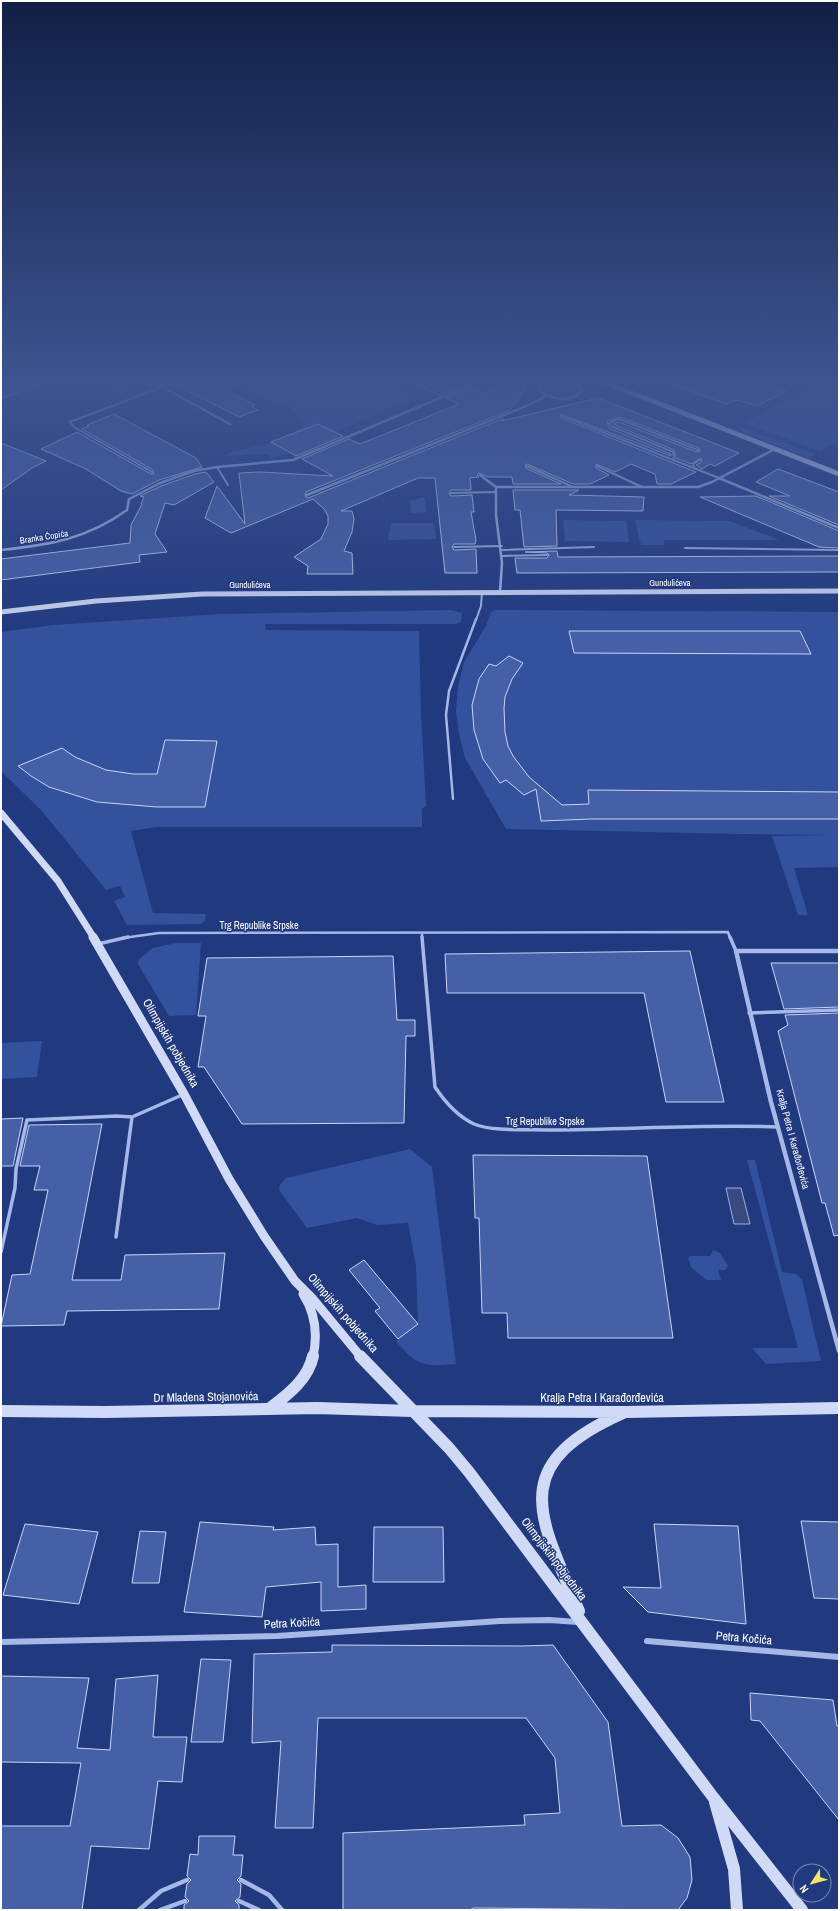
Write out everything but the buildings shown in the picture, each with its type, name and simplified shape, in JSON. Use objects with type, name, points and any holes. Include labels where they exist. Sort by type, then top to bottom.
[{"type":"street","name":"Branka Ćopića","points":[[1,550],[41,545],[80,537],[112,522],[127,510],[129,499],[148,488],[184,474],[216,467]]},
{"type":"street","points":[[307,495],[375,467]]},
{"type":"street","points":[[480,475],[496,486],[644,488],[698,487],[740,467]]},
{"type":"street","points":[[822,467],[839,474]]},
{"type":"street","points":[[719,478],[839,528]]},
{"type":"street","points":[[496,486],[496,515],[502,548],[500,592]]},
{"type":"street","name":"Gundulićeva","points":[[1,612],[104,600],[202,594],[839,591]]},
{"type":"street","name":"Olimpijskih pobjednika","points":[[1,813],[58,881],[98,944],[184,1094],[229,1179],[264,1236],[295,1281],[313,1299],[365,1362],[449,1448],[470,1472],[713,1797],[802,1910]]},
{"type":"street","points":[[736,951],[839,951]]},
{"type":"street","name":"Kralja Petra I Karađorđevića","points":[[736,951],[749,1013],[777,1127],[839,1351]]},
{"type":"street","points":[[269,1409],[290,1393],[308,1372],[314,1355],[316,1336],[312,1310],[295,1281]]},
{"type":"street","name":"Dr Mladena Stojanovića","points":[[1,1411],[105,1412],[317,1408],[412,1411]]},
{"type":"street","name":"Kralja Petra I Karađorđevića","points":[[412,1411],[626,1412],[839,1408]]},
{"type":"street","points":[[584,1623],[550,1543],[541,1499],[543,1486],[552,1464],[562,1451],[591,1428],[626,1412]]},
{"type":"street","name":"Petra Kočića","points":[[1,1642],[277,1636],[500,1621],[549,1620],[584,1623]]},
{"type":"street","name":"Petra Kočića","points":[[647,1641],[839,1657]]},
{"type":"street","name":"Olimpijskih pobjednika","points":[[713,1797],[727,1842],[736,1880],[738,1910]]},
{"type":"lane","points":[[144,467],[152,472]]},
{"type":"lane","points":[[217,467],[228,486]]},
{"type":"lane","points":[[530,467],[573,487]]},
{"type":"lane","points":[[600,467],[644,488]]},
{"type":"lane","points":[[690,467],[719,478]]},
{"type":"lane","points":[[451,493],[496,492]]},
{"type":"lane","points":[[454,547],[594,547]]},
{"type":"lane","points":[[684,548],[839,550]]},
{"type":"lane","points":[[502,556],[547,555]]},
{"type":"lane","points":[[453,799],[446,715],[449,691],[482,606],[482,592]]},
{"type":"lane","name":"Trg Republike Srpske","points":[[98,944],[126,937],[159,933],[728,932]]},
{"type":"lane","name":"Kralja Petra I Karađorđevića","points":[[728,932],[736,951]]},
{"type":"lane","name":"Trg Republike Srpske","points":[[422,933],[435,1087],[446,1103],[458,1114],[475,1124],[502,1129],[609,1129],[749,1126],[777,1127]]},
{"type":"lane","points":[[749,1013],[839,1010]]},
{"type":"lane","points":[[1,1252],[15,1188],[16,1169],[27,1120],[117,1116],[132,1117],[184,1094]]},
{"type":"lane","points":[[116,1236],[132,1117]]},
{"type":"lane","points":[[139,1910],[161,1891],[187,1880]]},
{"type":"lane","points":[[241,1880],[258,1887],[274,1898],[282,1910]]},
{"type":"lane","points":[[239,1901],[259,1910]]},
{"type":"lane","points":[[160,1910],[185,1902]]},
{"type":"shaded area","points":[[424,497],[427,512],[411,513],[410,501]]},
{"type":"shaded area","points":[[563,520],[626,521],[629,542],[565,541]]},
{"type":"shaded area","points":[[635,520],[730,521],[779,540],[664,540],[664,545],[641,545]]},
{"type":"shaded area","points":[[391,523],[434,523],[436,539],[388,540]]},
{"type":"shaded area","points":[[451,610],[462,613],[461,622],[456,624],[265,624],[266,630],[419,631],[421,712],[426,806],[422,809],[422,827],[156,827],[131,831],[153,913],[206,914],[205,921],[200,924],[127,925],[114,901],[125,897],[120,886],[106,890],[42,811],[1,771],[1,632],[53,625],[221,614]]},
{"type":"shaded area","points":[[495,610],[839,612],[839,867],[794,868],[808,915],[798,915],[772,836],[832,835],[506,829],[465,758],[459,734],[456,711],[458,686],[464,662],[486,626],[491,612]]},
{"type":"shaded area","points":[[176,943],[201,943],[196,1015],[169,1016],[138,964],[139,959],[153,948]]},
{"type":"shaded area","points":[[42,1041],[37,1077],[1,1079],[1,1043]]},
{"type":"shaded area","points":[[410,1149],[432,1167],[456,1364],[429,1365],[422,1363],[409,1356],[396,1341],[418,1324],[416,1266],[408,1223],[377,1225],[357,1218],[307,1228],[279,1190],[280,1185],[286,1178]]},
{"type":"shaded area","points":[[747,1160],[755,1160],[782,1272],[796,1274],[802,1280],[821,1361],[766,1364],[752,1348],[798,1348]]},
{"type":"shaded area","points":[[726,1188],[741,1188],[750,1224],[734,1224]]},
{"type":"shaded area","points":[[713,1250],[720,1253],[728,1266],[725,1270],[718,1270],[721,1280],[706,1280],[691,1267],[688,1258],[690,1256],[710,1256]]}]
